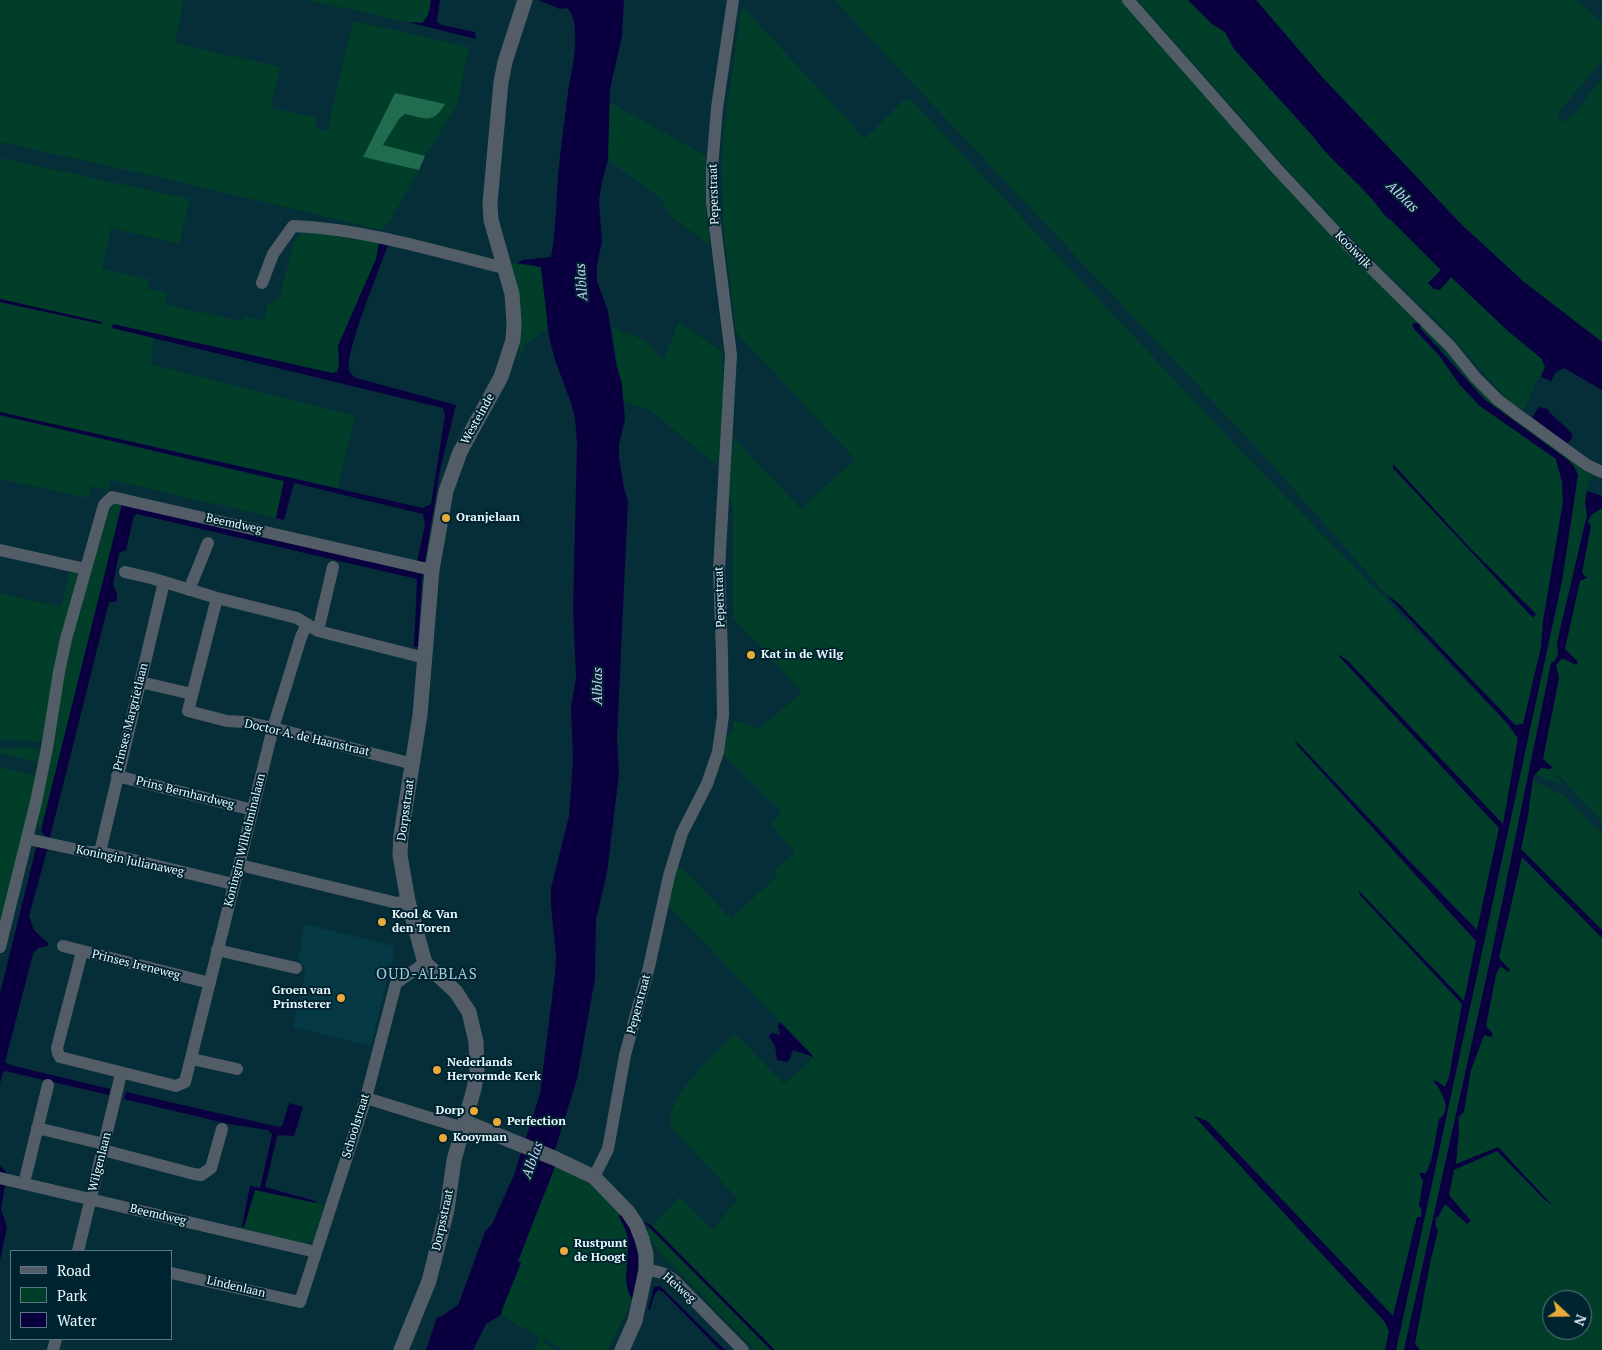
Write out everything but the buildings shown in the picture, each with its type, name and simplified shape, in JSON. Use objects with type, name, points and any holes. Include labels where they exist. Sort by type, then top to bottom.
[{"type":"street","name":"Westeinde","points":[[432,570],[450,476],[460,452],[501,377],[513,340],[512,294],[493,232],[490,203],[501,82],[505,62],[525,0]]},
{"type":"street","name":"Peperstraat","points":[[594,1177],[608,1149],[615,1101],[625,1055],[649,967],[669,876],[682,833],[707,784],[718,752],[722,716],[719,570],[731,355],[712,202],[712,168],[717,108],[733,0]]},
{"type":"street","name":"Kooiwijk","points":[[1128,0],[1277,169],[1349,246],[1450,346],[1476,378],[1518,415],[1587,465],[1602,472]]},
{"type":"street","points":[[262,283],[273,254],[293,226],[323,227],[361,234],[504,268]]},
{"type":"street","name":"Beemdweg","points":[[0,947],[28,839],[47,748],[66,639],[104,505],[112,497],[432,570]]},
{"type":"street","points":[[189,590],[208,543]]},
{"type":"street","points":[[0,550],[86,570]]},
{"type":"street","name":"Koningin Wilhelminalaan","points":[[121,1074],[176,1086],[186,1082],[233,884],[240,865],[273,728],[301,637],[312,627],[333,567]]},
{"type":"street","name":"Dorpsstraat","points":[[401,1350],[428,1281],[447,1210],[454,1160],[477,1072],[476,1042],[469,1012],[459,997],[425,963],[408,901],[400,855],[426,658],[432,570]]},
{"type":"street","points":[[125,572],[297,618],[312,627],[426,658]]},
{"type":"street","name":"Prinses Margrietlaan","points":[[100,852],[164,582]]},
{"type":"street","points":[[140,682],[192,694],[217,598]]},
{"type":"street","name":"Doctor A. de Haanstraat","points":[[192,694],[188,711],[226,721],[246,722],[273,728],[413,764]]},
{"type":"street","name":"Prins Bernhardweg","points":[[117,776],[253,810]]},
{"type":"street","name":"Koningin Julianaweg","points":[[28,839],[88,852],[100,852],[233,884]]},
{"type":"street","points":[[240,865],[397,903],[408,901]]},
{"type":"street","name":"Prinses Ireneweg","points":[[63,946],[210,983]]},
{"type":"street","points":[[217,950],[296,968]]},
{"type":"street","points":[[82,952],[58,1053],[66,1060],[121,1074]]},
{"type":"street","name":"Schoolstraat","points":[[300,1302],[366,1098],[396,983],[425,963]]},
{"type":"street","points":[[192,1059],[237,1069]]},
{"type":"street","name":"Wilgenlaan","points":[[80,1250],[90,1199],[121,1074]]},
{"type":"street","points":[[26,1175],[48,1085]]},
{"type":"street","points":[[366,1098],[464,1125],[518,1143],[594,1177]]},
{"type":"street","points":[[38,1128],[194,1174],[201,1174],[211,1168],[222,1129]]},
{"type":"street","name":"Heiweg","points":[[594,1177],[628,1212],[636,1224],[646,1254],[646,1270],[666,1273],[675,1280],[743,1350]]},
{"type":"street","name":"Beemdweg","points":[[4,1178],[316,1252]]},
{"type":"street","points":[[622,1350],[635,1322],[646,1270]]},
{"type":"street","name":"Lindenlaan","points":[[172,1273],[300,1302]]},
{"type":"shaded area","name":"Groen van Prinsterer","points":[[304,924],[394,946],[371,1046],[293,1027],[306,969],[298,960]]},
{"type":"green space","points":[[0,0],[184,0],[175,43],[280,67],[271,108],[317,118],[315,128],[327,131],[353,21],[469,47],[457,106],[425,156],[382,146],[399,119],[405,114],[424,119],[395,93],[363,157],[419,170],[389,222],[382,230],[0,142]]},
{"type":"green space","points":[[308,0],[431,0],[428,14],[422,23],[408,22]]},
{"type":"green space","points":[[834,0],[1121,0],[1219,107],[1440,341],[1581,467],[1583,472],[1595,474],[1587,488],[1587,515],[1557,643],[1558,654],[1555,661],[1551,663],[1493,947],[1404,1350],[1396,1350],[1562,581],[1578,475],[1574,467],[1567,460],[1484,399],[1438,345],[1420,328],[1414,327],[1438,354],[1460,385],[1480,406],[1556,459],[1562,482],[1563,502],[1543,621],[1541,647],[1523,724],[1516,725],[1399,604],[1386,594],[1272,464]],"holes":[[[1393,465],[1533,618],[1393,468]]]},
{"type":"green space","points":[[1137,0],[1188,0],[1225,32],[1234,49],[1326,152],[1364,190],[1386,216],[1441,270],[1428,283],[1445,286],[1451,277],[1508,331],[1542,359],[1545,367],[1537,380],[1524,411],[1507,399],[1441,325],[1362,249],[1303,187]]},
{"type":"green space","points":[[1256,0],[1577,0],[1602,23],[1602,60],[1557,115],[1565,123],[1572,114],[1574,115],[1602,78],[1602,342],[1524,282],[1462,225],[1323,78]]},
{"type":"green space","points":[[742,6],[865,139],[904,100],[912,101],[1262,473],[1506,722],[1518,738],[1503,825],[1347,660],[1338,655],[1499,828],[1477,930],[1295,740],[1298,746],[1476,941],[1464,1001],[1359,892],[1462,1003],[1449,1077],[1445,1087],[1437,1081],[1443,1094],[1446,1109],[1426,1173],[1419,1174],[1423,1181],[1419,1206],[1422,1209],[1421,1217],[1417,1218],[1393,1316],[1207,1121],[1195,1117],[1385,1322],[1389,1331],[1385,1350],[755,1350],[660,1253],[646,1232],[679,1197],[713,1230],[738,1199],[671,1127],[671,1116],[675,1103],[693,1077],[705,1064],[735,1034],[784,1084],[814,1057],[668,905],[676,866],[687,873],[731,919],[777,876],[774,871],[795,852],[770,824],[781,812],[724,755],[726,737],[734,729],[734,720],[759,729],[802,692],[733,618],[733,507],[729,497],[734,438],[801,509],[855,459],[736,332],[723,224],[722,163],[723,137]]},
{"type":"green space","points":[[395,93],[445,104],[441,111],[428,118],[405,114],[399,119],[383,145],[425,156],[419,170],[363,157]]},
{"type":"green space","points":[[609,102],[706,156],[706,210],[710,245],[673,218],[659,197],[608,160]]},
{"type":"green space","points":[[0,158],[190,199],[179,244],[111,228],[102,269],[149,279],[147,289],[167,292],[165,304],[243,322],[246,316],[264,320],[268,304],[279,299],[294,242],[299,235],[308,231],[355,240],[357,237],[379,243],[376,259],[338,346],[339,365],[337,372],[333,373],[154,334],[151,364],[355,416],[338,488],[0,412],[0,302],[101,324],[102,322],[0,299]]},
{"type":"green space","points":[[511,263],[541,267],[548,328],[525,345],[517,365],[521,325],[519,301]]},
{"type":"green space","points":[[679,322],[723,352],[723,404],[718,466],[651,411],[623,401],[612,327],[645,341],[663,360]]},
{"type":"green space","points":[[0,415],[284,482],[276,518],[111,480],[108,490],[92,486],[88,498],[0,479]]},
{"type":"green space","points":[[116,503],[122,504],[41,830],[38,824],[38,816],[47,779],[62,672],[108,516],[112,505]]},
{"type":"green space","points":[[1601,508],[1602,822],[1558,775],[1556,777],[1564,785],[1535,775],[1541,768],[1550,769],[1543,759],[1559,678],[1556,665],[1582,573],[1591,526],[1588,523],[1591,515]]},
{"type":"green space","points":[[70,570],[80,573],[43,741],[36,742],[16,739],[0,741],[0,593],[61,607]]},
{"type":"green space","points":[[26,747],[38,750],[43,756],[41,763],[0,753],[0,749]]},
{"type":"green space","points":[[0,767],[38,776],[0,935]]},
{"type":"green space","points":[[1533,781],[1563,795],[1602,834],[1602,1350],[1409,1350],[1504,922]]},
{"type":"green space","points":[[556,1164],[593,1187],[612,1201],[623,1213],[619,1217],[627,1233],[628,1263],[626,1282],[632,1299],[608,1350],[563,1350],[544,1339],[543,1342],[556,1350],[535,1350],[540,1338],[501,1315],[521,1262],[518,1262]]},
{"type":"green space","points":[[255,1189],[324,1205],[313,1241],[302,1243],[243,1228]]},
{"type":"water","points":[[431,0],[440,0],[437,22],[442,25],[475,32],[476,39],[408,22],[422,23],[430,10]]},
{"type":"water","name":"Alblas","points":[[538,0],[624,0],[622,36],[610,89],[608,160],[599,201],[602,242],[597,265],[597,281],[608,311],[616,364],[622,384],[625,420],[619,444],[619,457],[628,501],[617,738],[619,774],[607,873],[596,920],[595,979],[577,1079],[554,1153],[556,1164],[518,1261],[521,1263],[501,1315],[486,1324],[473,1350],[426,1350],[437,1317],[458,1305],[485,1232],[492,1224],[514,1175],[540,1094],[555,974],[556,955],[551,888],[569,816],[573,760],[571,707],[576,678],[573,609],[577,443],[575,418],[549,337],[541,267],[517,263],[523,260],[551,257],[567,99],[575,51],[575,29],[572,16],[567,8],[560,9]]},
{"type":"water","name":"Alblas","points":[[1188,0],[1256,0],[1323,78],[1462,225],[1524,282],[1602,342],[1602,390],[1564,368],[1556,372],[1551,381],[1541,377],[1545,367],[1542,359],[1508,331],[1451,277],[1440,290],[1434,289],[1428,283],[1441,270],[1386,216],[1364,190],[1326,152],[1234,49],[1225,32],[1212,24]]},
{"type":"water","points":[[379,243],[388,245],[357,329],[349,360],[349,371],[356,378],[456,405],[440,470],[422,579],[418,647],[414,647],[417,579],[137,514],[134,516],[126,550],[119,553],[113,585],[117,594],[117,600],[109,602],[50,837],[45,836],[41,830],[122,504],[415,571],[425,525],[423,514],[294,483],[284,520],[276,518],[284,481],[0,415],[0,412],[423,508],[431,504],[445,415],[443,408],[112,328],[113,324],[332,373],[337,372],[339,365],[338,346],[376,259]]},
{"type":"water","points":[[0,299],[102,322],[101,324],[0,302]]},
{"type":"water","points":[[1414,323],[1421,325],[1420,328],[1484,399],[1568,460],[1574,466],[1578,475],[1562,581],[1396,1350],[1385,1350],[1389,1331],[1385,1322],[1194,1116],[1207,1121],[1393,1316],[1417,1217],[1421,1217],[1422,1209],[1419,1206],[1423,1181],[1419,1173],[1426,1173],[1431,1162],[1439,1119],[1446,1110],[1445,1100],[1433,1080],[1445,1087],[1449,1077],[1462,1004],[1360,895],[1358,890],[1464,1001],[1476,941],[1298,746],[1294,739],[1477,930],[1499,828],[1337,654],[1347,660],[1503,824],[1518,738],[1506,722],[1386,594],[1399,604],[1515,725],[1523,724],[1541,647],[1543,621],[1563,502],[1562,482],[1556,459],[1480,406],[1460,385],[1438,354],[1415,330],[1412,325]]},
{"type":"water","points":[[1539,407],[1548,409],[1572,433],[1572,438],[1567,444],[1532,417]]},
{"type":"water","points":[[1393,464],[1468,546],[1536,614],[1533,618],[1393,468]]},
{"type":"water","points":[[1587,491],[1602,496],[1602,508],[1591,515],[1588,522],[1591,526],[1582,573],[1587,578],[1580,581],[1565,649],[1578,662],[1576,665],[1562,658],[1556,665],[1559,678],[1543,759],[1552,767],[1550,769],[1541,768],[1533,777],[1521,849],[1602,930],[1602,938],[1522,857],[1499,958],[1510,970],[1508,972],[1500,966],[1496,975],[1486,1026],[1493,1034],[1491,1037],[1484,1035],[1471,1070],[1464,1112],[1458,1117],[1459,1132],[1456,1164],[1498,1147],[1553,1206],[1497,1151],[1454,1170],[1449,1195],[1471,1221],[1467,1224],[1445,1204],[1438,1217],[1436,1217],[1435,1224],[1438,1231],[1415,1344],[1420,1350],[1404,1350],[1493,947],[1551,663],[1555,661],[1558,654],[1557,643],[1587,515],[1585,503]]},
{"type":"water","points":[[39,846],[48,847],[29,916],[34,930],[48,943],[48,946],[38,948],[33,954],[5,1062],[10,1065],[110,1089],[109,1095],[5,1071],[0,1083],[0,993],[36,848]]},
{"type":"water","points":[[780,1022],[814,1057],[793,1050],[789,1061],[777,1060],[775,1046],[769,1036],[772,1033],[780,1035],[778,1026]]},
{"type":"water","points":[[126,1092],[279,1127],[282,1126],[289,1103],[303,1107],[294,1136],[279,1135],[277,1137],[265,1187],[315,1201],[316,1203],[255,1190],[244,1227],[242,1226],[250,1186],[260,1188],[272,1135],[268,1130],[229,1124],[124,1099]]},
{"type":"water","points":[[0,1165],[7,1173],[1,1209],[7,1227],[0,1260]]},
{"type":"water","points":[[621,1214],[629,1224],[637,1245],[638,1266],[633,1300],[627,1285],[628,1242],[619,1216]]},
{"type":"water","points":[[644,1222],[651,1225],[775,1350],[771,1350]]},
{"type":"water","points":[[660,1286],[725,1350],[720,1350],[663,1292],[658,1290],[650,1310],[648,1309],[654,1287]]},
{"type":"place","name":"Oranjelaan","points":[[446,518]]},
{"type":"place","name":"Kat in de Wilg","points":[[751,655]]},
{"type":"place","name":"Kool & Van den Toren","points":[[382,922]]},
{"type":"place","name":"Groen van Prinsterer","points":[[341,998]]},
{"type":"place","name":"Nederlands Hervormde Kerk","points":[[437,1070]]},
{"type":"place","name":"Dorp","points":[[474,1111]]},
{"type":"place","name":"Perfection","points":[[497,1122]]},
{"type":"place","name":"Kooyman","points":[[443,1138]]},
{"type":"place","name":"Rustpunt de Hoogt","points":[[564,1251]]},
{"type":"district","name":"OUD-ALBLAS","points":[[427,975]]}]
